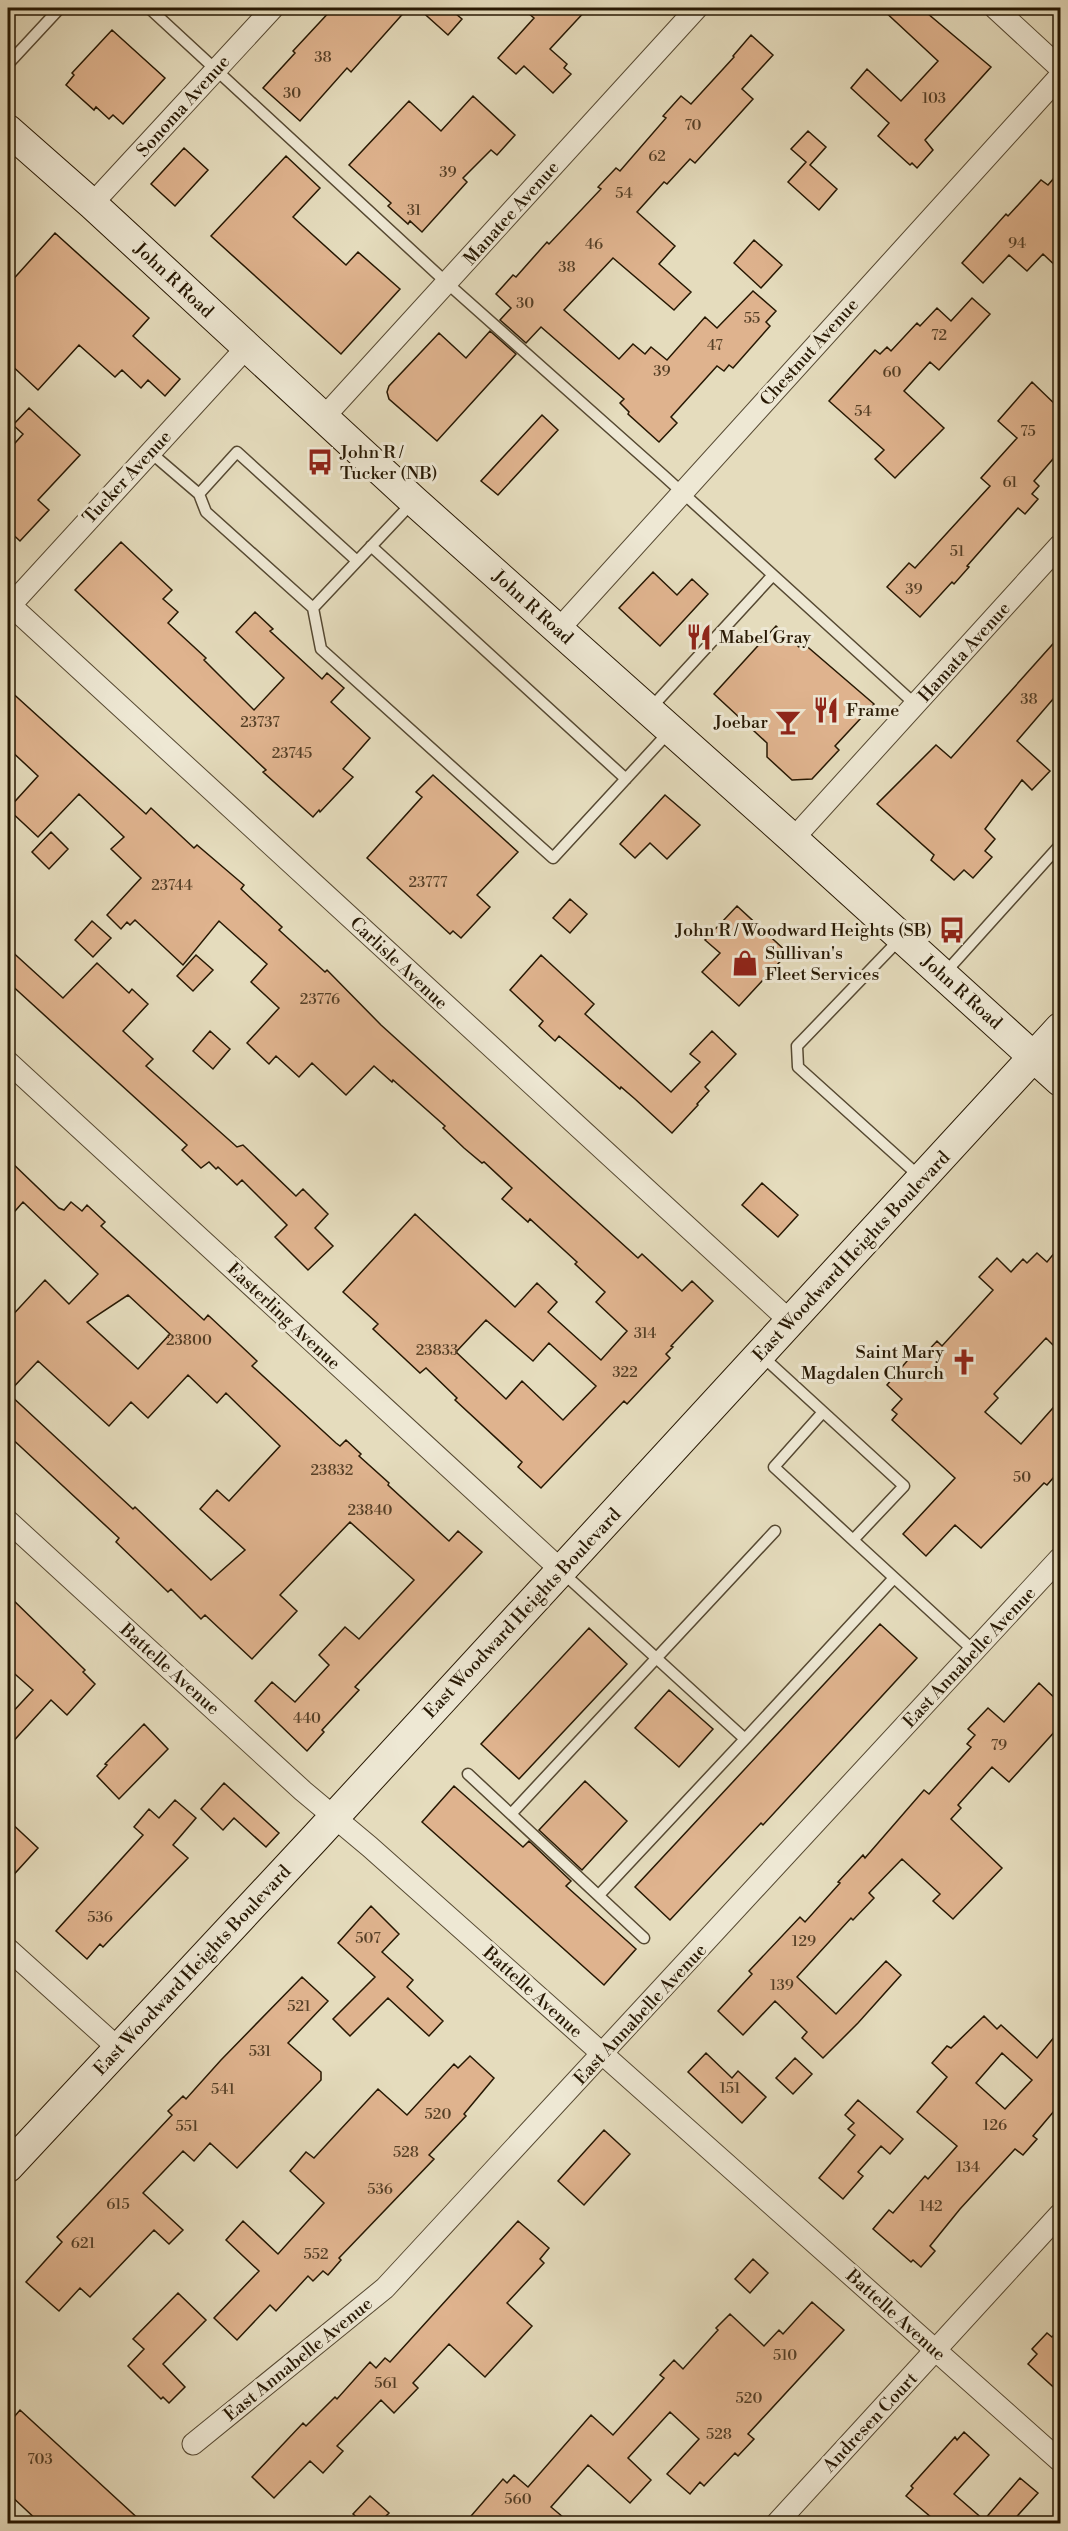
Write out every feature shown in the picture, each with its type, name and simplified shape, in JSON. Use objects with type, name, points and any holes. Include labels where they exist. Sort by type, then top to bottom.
[{"type":"street","name":"Sonoma Avenue","points":[[92,204],[273,8]]},
{"type":"street","name":"Manatee Avenue","points":[[324,417],[697,8]]},
{"type":"street","points":[[995,8],[1060,68]]},
{"type":"street","name":"Chestnut Avenue","points":[[559,629],[1060,76]]},
{"type":"street","name":"John R Road","points":[[8,130],[92,204],[414,501],[902,937],[1060,1082]]},
{"type":"street","name":"Tucker Avenue","points":[[8,605],[247,347]]},
{"type":"street","name":"Hamata Avenue","points":[[793,839],[1060,545]]},
{"type":"street","name":"Carlisle Avenue","points":[[8,605],[791,1322]]},
{"type":"street","name":"East Woodward Heights Boulevard","points":[[8,2167],[761,1355],[1060,1028]]},
{"type":"street","name":"Easterling Avenue","points":[[8,1062],[561,1570]]},
{"type":"street","name":"Battelle Avenue","points":[[8,1521],[303,1791],[1060,2461]]},
{"type":"street","name":"East Annabelle Avenue","points":[[193,2444],[385,2288],[1060,1557]]},
{"type":"street","points":[[8,1949],[118,2048]]},
{"type":"street","name":"Andresen Court","points":[[776,2523],[1060,2214]]},
{"type":"lane","points":[[8,64],[60,8]]},
{"type":"lane","points":[[149,8],[447,283],[682,492],[916,705]]},
{"type":"lane","points":[[150,452],[199,494],[206,512],[313,608],[321,649],[553,858],[671,730]]},
{"type":"lane","points":[[199,494],[237,452],[357,561]]},
{"type":"lane","points":[[313,608],[414,501]]},
{"type":"lane","points":[[371,546],[626,779]]},
{"type":"lane","points":[[649,710],[772,575]]},
{"type":"lane","points":[[943,975],[1060,845]]},
{"type":"lane","points":[[902,937],[797,1046],[796,1057],[798,1067],[922,1179]]},
{"type":"lane","points":[[761,1355],[904,1486],[853,1540]]},
{"type":"lane","points":[[824,1412],[774,1467],[974,1651]]},
{"type":"lane","points":[[511,1814],[775,1531]]},
{"type":"lane","points":[[561,1570],[745,1739]]},
{"type":"lane","points":[[599,1895],[894,1578]]},
{"type":"lane","points":[[468,1774],[644,1938]]},
{"type":"building","points":[[333,8],[408,8],[351,72],[347,68],[300,121],[263,88]]},
{"type":"building","points":[[418,8],[449,8],[462,19],[448,35]]},
{"type":"building","points":[[522,8],[588,8],[550,49],[567,64],[564,68],[571,74],[553,93],[524,66],[516,74],[498,58],[534,18]]},
{"type":"building","points":[[881,8],[921,8],[991,67],[925,140],[933,150],[917,168],[912,163],[910,165],[878,136],[889,123],[851,88],[867,69],[901,101],[938,61]]},
{"type":"building","points":[[112,30],[165,78],[123,124],[113,115],[109,119],[96,107],[94,110],[66,85],[74,75],[72,73]]},
{"type":"building","points":[[751,35],[773,55],[742,89],[753,99],[695,163],[690,159],[667,184],[664,182],[637,212],[675,246],[659,264],[691,292],[674,310],[613,258],[564,310],[619,359],[633,344],[645,354],[651,347],[667,360],[705,317],[717,328],[753,291],[776,311],[766,322],[770,326],[733,368],[729,365],[724,371],[717,366],[671,417],[677,423],[659,442],[628,414],[629,412],[620,403],[624,399],[541,327],[526,343],[500,320],[511,308],[496,294],[513,275],[516,277],[547,242],[549,244],[601,189],[598,187],[616,168],[620,171],[666,118],[663,116],[681,96],[691,104]]},
{"type":"building","points":[[473,96],[515,135],[497,155],[491,150],[463,178],[467,182],[422,232],[410,221],[408,224],[388,206],[391,203],[349,165],[409,101],[441,131]]},
{"type":"building","points":[[808,131],[826,147],[810,165],[837,189],[819,210],[788,182],[806,162],[791,149]]},
{"type":"building","points":[[184,148],[208,170],[175,206],[151,184]]},
{"type":"building","points":[[286,156],[320,188],[293,217],[346,265],[358,252],[400,289],[341,354],[211,236]]},
{"type":"building","points":[[1060,171],[1060,270],[1043,254],[1027,271],[1009,255],[983,283],[962,263],[1006,214],[1008,216],[1041,180],[1048,185]]},
{"type":"building","points":[[55,233],[149,318],[133,336],[180,379],[165,396],[148,380],[141,388],[122,370],[115,377],[79,345],[38,390],[8,362],[8,285]]},
{"type":"building","points":[[754,240],[782,265],[761,288],[734,263]]},
{"type":"building","points":[[972,298],[990,314],[939,370],[930,362],[904,391],[944,428],[895,478],[875,459],[884,450],[829,401],[875,350],[880,354],[887,347],[891,351],[917,323],[920,326],[937,308],[951,321]]},
{"type":"building","points":[[490,331],[516,354],[437,441],[389,399],[387,392],[389,386],[439,333],[466,358]]},
{"type":"building","points":[[1032,382],[1060,409],[1060,439],[1054,447],[1059,452],[1034,481],[1039,486],[1032,494],[1038,499],[1025,514],[1018,508],[954,584],[952,582],[920,617],[887,587],[909,563],[915,568],[990,486],[981,478],[1017,438],[998,421]]},
{"type":"building","points":[[29,408],[80,455],[38,500],[49,510],[20,541],[8,530],[8,451],[23,434],[13,425]]},
{"type":"building","points":[[542,415],[558,430],[498,495],[481,481]]},
{"type":"building","points":[[121,542],[172,590],[163,599],[178,612],[168,623],[206,658],[204,660],[254,710],[284,678],[236,632],[255,612],[273,629],[270,631],[322,679],[327,673],[344,688],[331,702],[370,738],[343,769],[353,777],[320,812],[319,810],[313,817],[263,772],[266,770],[75,590]]},
{"type":"building","points":[[653,572],[677,595],[692,579],[708,594],[660,646],[619,608]]},
{"type":"building","points":[[776,626],[799,647],[803,643],[874,704],[835,746],[839,750],[812,779],[792,780],[767,757],[767,743],[714,694]]},
{"type":"building","points":[[1060,636],[1060,691],[1017,741],[1050,771],[1032,790],[1022,780],[985,829],[995,839],[985,851],[992,857],[973,878],[964,870],[954,880],[931,860],[934,855],[877,804],[936,745],[951,758]]},
{"type":"building","points":[[8,689],[146,814],[151,808],[194,848],[197,845],[244,885],[241,889],[282,927],[279,930],[325,972],[327,970],[381,1025],[638,1258],[642,1254],[682,1291],[692,1281],[713,1301],[671,1346],[673,1347],[666,1354],[670,1358],[627,1404],[624,1401],[541,1488],[518,1467],[522,1462],[455,1400],[457,1398],[426,1368],[420,1373],[373,1329],[378,1324],[343,1292],[415,1214],[515,1307],[537,1283],[557,1302],[548,1312],[601,1360],[627,1331],[596,1302],[605,1292],[575,1264],[577,1262],[530,1219],[528,1222],[502,1199],[512,1188],[484,1162],[482,1163],[464,1148],[443,1128],[445,1126],[393,1080],[392,1082],[374,1066],[346,1095],[312,1063],[299,1077],[276,1056],[269,1064],[247,1043],[279,1008],[251,982],[267,964],[219,921],[183,965],[135,920],[130,925],[127,922],[121,929],[107,915],[141,878],[111,849],[124,837],[79,794],[38,837],[8,809],[38,776],[8,748]],"holes":[[[486,1320],[533,1361],[549,1343],[596,1386],[563,1420],[522,1381],[506,1399],[456,1352]]]},
{"type":"building","points":[[433,775],[518,852],[477,895],[490,907],[461,938],[453,931],[450,934],[367,858],[422,797],[416,792]]},
{"type":"building","points":[[665,795],[700,825],[667,859],[650,843],[635,858],[620,844]]},
{"type":"building","points":[[51,832],[68,849],[49,869],[32,852]]},
{"type":"building","points":[[570,899],[587,914],[570,933],[553,918]]},
{"type":"building","name":"Sullivan's Fleet Services","points":[[737,906],[788,953],[739,1006],[702,972],[720,953],[705,940]]},
{"type":"building","points":[[92,921],[111,938],[93,957],[75,940]]},
{"type":"building","points":[[8,948],[63,998],[97,963],[129,993],[132,989],[148,1004],[123,1031],[153,1059],[146,1066],[237,1147],[243,1145],[296,1196],[303,1189],[328,1214],[315,1228],[333,1246],[308,1270],[275,1237],[287,1225],[242,1180],[237,1185],[218,1167],[216,1169],[209,1162],[201,1168],[182,1150],[187,1145],[8,982]]},
{"type":"building","points":[[196,955],[213,970],[193,991],[177,976]]},
{"type":"building","points":[[541,955],[594,1004],[585,1014],[671,1092],[700,1062],[690,1054],[712,1031],[736,1054],[705,1087],[709,1091],[672,1133],[559,1036],[555,1041],[539,1026],[543,1021],[510,990]]},
{"type":"building","points":[[210,1031],[230,1049],[213,1069],[193,1051]]},
{"type":"building","points":[[8,1159],[59,1208],[64,1210],[71,1202],[82,1211],[87,1205],[105,1222],[101,1226],[204,1320],[208,1315],[257,1361],[252,1366],[336,1443],[340,1446],[346,1440],[361,1454],[359,1456],[389,1483],[388,1485],[449,1541],[458,1531],[482,1552],[355,1687],[359,1690],[322,1730],[324,1732],[307,1751],[255,1701],[272,1682],[295,1702],[329,1665],[319,1655],[345,1627],[359,1639],[414,1580],[350,1522],[280,1595],[297,1611],[252,1659],[205,1615],[201,1619],[171,1589],[168,1592],[116,1542],[119,1538],[8,1435],[8,1393],[8,1320],[45,1280],[69,1304],[98,1274],[23,1202],[8,1219]],"holes":[[[128,1295],[170,1334],[138,1369],[87,1322]],[[38,1361],[109,1426],[131,1402],[148,1418],[188,1375],[217,1403],[226,1393],[280,1446],[229,1501],[217,1490],[200,1509],[245,1550],[211,1580],[135,1507],[133,1509],[8,1393]]]},
{"type":"building","points":[[762,1183],[798,1215],[778,1237],[742,1205]]},
{"type":"building","name":"Saint Mary Magdalen Church","points":[[1060,1246],[1060,1352],[1046,1338],[994,1394],[998,1398],[985,1412],[1021,1444],[1060,1400],[1060,1470],[1047,1485],[1044,1483],[981,1548],[955,1525],[926,1556],[903,1534],[955,1478],[892,1420],[897,1414],[892,1410],[902,1399],[887,1385],[917,1349],[924,1355],[937,1341],[942,1346],[993,1290],[979,1277],[997,1258],[1011,1272],[1023,1259],[1027,1263],[1037,1253],[1047,1262]]},
{"type":"building","points":[[8,1595],[85,1670],[83,1672],[95,1684],[67,1715],[51,1700],[8,1747],[8,1717],[33,1690],[8,1668]]},
{"type":"building","points":[[880,1624],[917,1658],[763,1825],[761,1823],[670,1920],[635,1887]]},
{"type":"building","points":[[589,1628],[627,1664],[519,1779],[481,1744]]},
{"type":"building","points":[[1039,1683],[1060,1703],[1060,1723],[1057,1729],[1009,1782],[992,1767],[958,1805],[961,1808],[951,1819],[1002,1868],[953,1919],[933,1901],[940,1894],[902,1859],[869,1893],[874,1898],[853,1920],[851,1918],[797,1977],[836,2014],[886,1961],[901,1975],[823,2058],[802,2038],[807,2032],[775,2001],[743,2035],[718,2011],[752,1974],[749,1971],[800,1917],[805,1922],[840,1883],[838,1882],[863,1855],[865,1858],[924,1790],[929,1794],[971,1747],[967,1744],[975,1735],[968,1729],[988,1708],[1004,1722]]},
{"type":"building","points":[[669,1690],[713,1729],[679,1767],[635,1728]]},
{"type":"building","points":[[144,1724],[168,1749],[119,1799],[97,1776],[107,1765],[105,1764]]},
{"type":"building","points":[[585,1781],[627,1821],[582,1870],[539,1830]]},
{"type":"building","points":[[224,1783],[279,1833],[266,1847],[234,1818],[223,1830],[201,1809]]},
{"type":"building","points":[[454,1786],[523,1847],[529,1841],[571,1881],[566,1886],[636,1949],[604,1985],[422,1822]]},
{"type":"building","points":[[175,1800],[196,1818],[173,1845],[188,1858],[103,1947],[100,1944],[87,1959],[56,1931],[143,1835],[134,1827],[149,1809],[159,1818]]},
{"type":"building","points":[[8,1820],[38,1848],[8,1881]]},
{"type":"building","points":[[371,1906],[399,1934],[382,1952],[413,1980],[407,1987],[443,2021],[429,2036],[388,1998],[350,2036],[333,2019],[375,1977],[338,1943]]},
{"type":"building","points":[[302,1977],[328,2001],[288,2043],[321,2072],[321,2080],[237,2168],[210,2143],[194,2161],[183,2151],[143,2193],[183,2230],[169,2244],[154,2230],[90,2297],[80,2288],[59,2311],[26,2282],[62,2242],[57,2237],[172,2115],[168,2111],[183,2096],[186,2099]]},
{"type":"building","points":[[984,2016],[997,2029],[1001,2025],[1037,2058],[1060,2030],[1060,2104],[1033,2136],[1037,2139],[1023,2155],[1015,2149],[960,2209],[930,2246],[935,2251],[921,2267],[913,2260],[911,2262],[873,2229],[889,2210],[893,2213],[925,2176],[928,2179],[957,2146],[917,2112],[947,2077],[932,2063],[947,2046],[951,2048]],"holes":[[[1002,2053],[1032,2080],[1005,2109],[976,2083]]]},
{"type":"building","points":[[706,2053],[732,2078],[738,2071],[766,2097],[742,2123],[688,2072]]},
{"type":"building","points":[[470,2056],[494,2078],[464,2114],[466,2116],[429,2155],[434,2159],[339,2258],[341,2260],[328,2275],[323,2271],[313,2281],[308,2276],[276,2311],[270,2305],[237,2340],[214,2318],[259,2271],[226,2240],[243,2221],[278,2254],[324,2203],[290,2171],[306,2152],[314,2158],[378,2089],[407,2115],[454,2064],[458,2068]]},
{"type":"building","points":[[795,2058],[812,2074],[793,2094],[776,2078]]},
{"type":"building","points":[[858,2100],[903,2139],[890,2154],[881,2146],[858,2172],[863,2176],[843,2199],[819,2178],[855,2135],[848,2129],[854,2123],[845,2115]]},
{"type":"building","points":[[604,2130],[630,2154],[584,2205],[558,2181]]},
{"type":"building","points":[[518,2221],[549,2248],[540,2259],[544,2263],[507,2303],[532,2326],[485,2377],[449,2344],[413,2383],[418,2388],[394,2413],[381,2400],[337,2446],[343,2451],[323,2473],[310,2461],[274,2498],[252,2477],[303,2423],[306,2426],[335,2397],[337,2399],[370,2362],[376,2368],[385,2358],[390,2362]]},
{"type":"building","points":[[753,2259],[768,2273],[750,2293],[735,2279]]},
{"type":"building","points":[[178,2293],[206,2320],[163,2364],[185,2387],[169,2403],[163,2397],[161,2399],[128,2366],[144,2349],[133,2339]]},
{"type":"building","points":[[812,2302],[844,2330],[748,2434],[754,2439],[738,2456],[735,2453],[704,2486],[700,2482],[690,2494],[667,2474],[699,2439],[670,2412],[628,2458],[651,2480],[630,2503],[588,2465],[551,2507],[570,2523],[465,2523],[503,2479],[507,2483],[514,2475],[528,2487],[591,2415],[613,2435],[664,2378],[660,2375],[674,2360],[683,2369],[730,2314],[764,2346],[779,2330],[783,2334]]},
{"type":"building","points":[[1060,2328],[1060,2393],[1028,2364],[1037,2354],[1032,2349],[1047,2333],[1052,2337]]},
{"type":"building","points":[[20,2410],[143,2523],[40,2523],[8,2493],[8,2424]]},
{"type":"building","points":[[964,2432],[989,2455],[954,2494],[984,2520],[1020,2478],[1038,2493],[1011,2523],[938,2523],[906,2496],[913,2488],[911,2486],[955,2437],[957,2440]]},
{"type":"building","points":[[370,2496],[389,2513],[379,2523],[363,2523],[353,2514]]},
{"type":"place","name":"John R / Tucker (NB)","points":[[320,462]]},
{"type":"place","name":"Mabel Gray","points":[[699,637]]},
{"type":"place","name":"Frame","points":[[826,710]]},
{"type":"place","name":"Joebar","points":[[788,722]]},
{"type":"place","name":"John R / Woodward Heights (SB)","points":[[952,930]]},
{"type":"place","name":"Sullivan's Fleet Services","points":[[745,963]]},
{"type":"place","name":"Saint Mary Magdalen Church","points":[[964,1362]]}]
